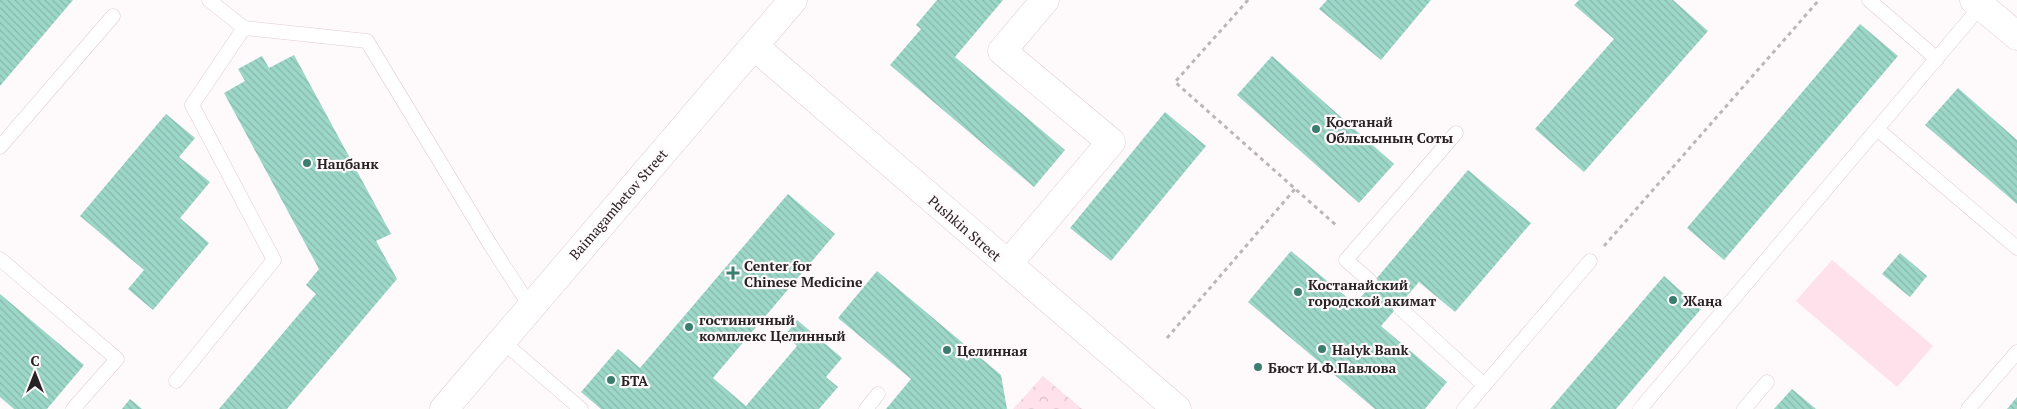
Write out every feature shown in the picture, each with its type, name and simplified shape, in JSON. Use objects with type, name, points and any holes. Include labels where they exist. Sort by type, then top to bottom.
[{"type":"street","name":"Baimagambetov Street","points":[[444,409],[793,0]]},
{"type":"street","points":[[1008,264],[1111,142],[1002,51],[1045,0]]},
{"type":"street","points":[[1978,3],[2017,36]]},
{"type":"street","name":"Pushkin Street","points":[[754,46],[1178,409]]},
{"type":"lane","points":[[209,0],[244,28],[367,41],[491,246],[530,306]]},
{"type":"lane","points":[[1869,0],[1937,59]]},
{"type":"lane","points":[[1640,409],[1937,59],[1978,3]]},
{"type":"lane","points":[[0,147],[113,16]]},
{"type":"lane","points":[[176,381],[274,260],[192,105],[244,28]]},
{"type":"lane","points":[[1877,129],[2017,248]]},
{"type":"lane","points":[[1370,281],[1346,260],[1456,133]]},
{"type":"lane","points":[[0,259],[117,359],[73,409]]},
{"type":"lane","points":[[1464,409],[1590,261]]},
{"type":"lane","points":[[1400,308],[1484,385]]},
{"type":"lane","points":[[502,341],[581,409]]},
{"type":"lane","points":[[1968,409],[2017,352]]},
{"type":"lane","points":[[1744,409],[1767,382]]},
{"type":"lane","points":[[866,409],[878,394]]},
{"type":"path","points":[[1248,0],[1175,82],[1337,226]]},
{"type":"path","points":[[1590,261],[1819,0]]},
{"type":"path","points":[[1167,338],[1295,188]]},
{"type":"green space","points":[[1832,260],[1933,346],[1897,387],[1796,301]]},
{"type":"green space","points":[[1043,376],[1082,409],[1013,409]]},
{"type":"building","points":[[0,0],[73,0],[0,86]]},
{"type":"building","points":[[937,0],[1003,0],[955,57],[1065,150],[1034,187],[890,65],[921,29],[916,25]]},
{"type":"building","points":[[1327,0],[1431,0],[1381,60],[1319,9]]},
{"type":"building","points":[[1579,0],[1673,0],[1708,31],[1584,172],[1535,129],[1614,39],[1574,5]]},
{"type":"building","points":[[1860,24],[1898,56],[1724,260],[1687,228]]},
{"type":"building","name":"Нацбанк","points":[[294,55],[391,234],[376,241],[397,279],[287,409],[219,409],[316,294],[306,285],[319,269],[224,93],[245,81],[238,69],[262,56],[269,68]]},
{"type":"building","name":"Қостанай Облысының Соты","points":[[1272,56],[1394,164],[1359,203],[1237,95]]},
{"type":"building","points":[[1958,88],[2017,140],[2017,204],[1925,125]]},
{"type":"building","points":[[1165,112],[1206,146],[1111,261],[1070,228]]},
{"type":"building","points":[[166,114],[195,138],[179,157],[210,182],[180,218],[209,243],[153,310],[128,289],[144,270],[80,216]]},
{"type":"building","name":"Костанайский городской акимат","points":[[1468,170],[1531,223],[1455,312],[1419,282],[1381,326],[1447,382],[1425,409],[1375,409],[1248,302],[1291,251],[1355,304]]},
{"type":"building","points":[[788,194],[835,234],[713,378],[746,406],[797,346],[785,335],[797,320],[842,358],[826,377],[838,387],[819,409],[601,409],[581,392],[618,349],[640,368]]},
{"type":"building","points":[[1900,253],[1927,276],[1910,297],[1882,274]]},
{"type":"building","points":[[877,271],[1001,375],[1007,409],[886,409],[911,379],[838,318]]},
{"type":"building","points":[[1664,276],[1701,309],[1616,409],[1550,409]]},
{"type":"building","points":[[0,294],[84,365],[47,409],[14,409],[0,397]]},
{"type":"building","points":[[1792,389],[1816,409],[1774,409]]},
{"type":"building","points":[[2017,397],[2017,409],[2007,409]]},
{"type":"building","points":[[130,399],[142,409],[122,409]]},
{"type":"place","name":"Қостанай Облысының Соты","points":[[1316,129]]},
{"type":"place","name":"Нацбанк","points":[[307,163]]},
{"type":"place","name":"Center for Chinese Medicine","points":[[733,273]]},
{"type":"place","name":"Костанайский городской акимат","points":[[1298,292]]},
{"type":"place","name":"Жаңа","points":[[1673,300]]},
{"type":"place","name":"гостиничный комплекс Целинный","points":[[689,327]]},
{"type":"place","name":"Halyk Bank","points":[[1322,349]]},
{"type":"place","name":"Целинная","points":[[947,350]]},
{"type":"place","name":"Бюст И.Ф.Павлова","points":[[1258,367]]},
{"type":"place","name":"БТА","points":[[611,380]]}]
